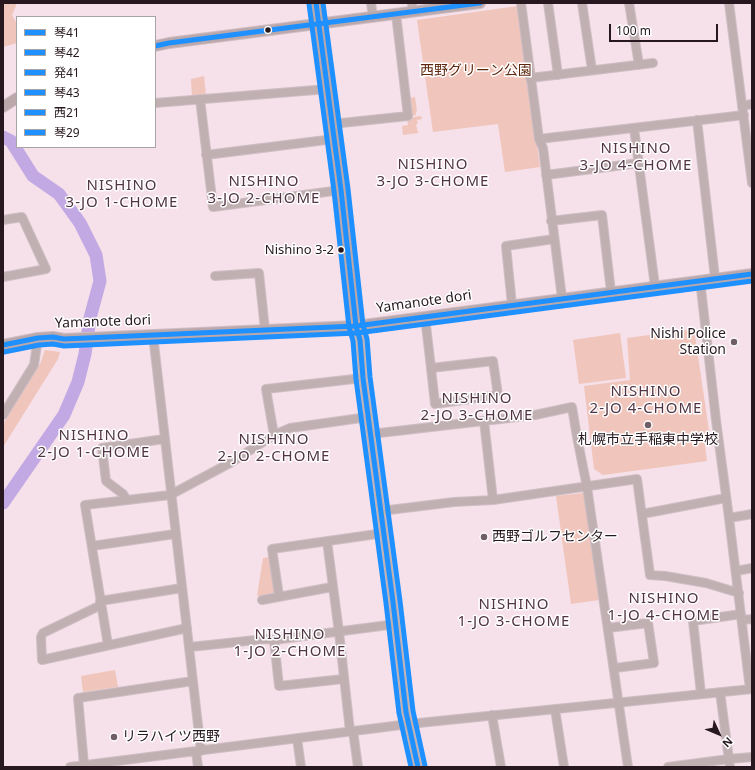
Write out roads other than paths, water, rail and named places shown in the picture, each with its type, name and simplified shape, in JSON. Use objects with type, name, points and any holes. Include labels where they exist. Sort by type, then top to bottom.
[{"type":"main road","points":[[316,3],[341,190],[356,326]]},
{"type":"main road","points":[[156,46],[396,14],[413,7],[480,3]]},
{"type":"main road","points":[[3,107],[16,99]]},
{"type":"main road","name":"Yamanote dori","points":[[3,345],[38,338],[64,339],[356,326],[512,304],[752,274]]},
{"type":"street","points":[[371,3],[373,17]]},
{"type":"street","points":[[521,3],[530,78],[540,139],[543,148],[551,221],[562,298]]},
{"type":"street","points":[[548,3],[558,75]]},
{"type":"street","points":[[582,3],[592,70]]},
{"type":"street","points":[[629,3],[639,65]]},
{"type":"street","points":[[730,3],[742,106],[750,150],[752,182]]},
{"type":"street","points":[[332,124],[408,116],[396,14]]},
{"type":"street","points":[[530,78],[653,63]]},
{"type":"street","points":[[156,103],[328,89]]},
{"type":"street","points":[[200,100],[213,207],[341,190]]},
{"type":"street","points":[[742,106],[752,104]]},
{"type":"street","points":[[540,139],[744,115]]},
{"type":"street","points":[[697,120],[715,278]]},
{"type":"street","points":[[634,128],[655,286]]},
{"type":"street","points":[[206,155],[334,139]]},
{"type":"street","points":[[546,175],[639,163]]},
{"type":"street","points":[[551,221],[602,215],[611,292]]},
{"type":"street","points":[[3,220],[22,217],[46,269],[3,277]]},
{"type":"street","points":[[512,304],[506,246],[554,239]]},
{"type":"street","points":[[215,276],[259,272],[265,330]]},
{"type":"street","points":[[70,767],[113,764],[198,751],[409,724],[751,689],[700,280]]},
{"type":"street","points":[[425,317],[435,404],[498,395],[493,361],[431,368]]},
{"type":"street","points":[[356,326],[360,340],[363,378],[396,624],[406,712],[418,767]]},
{"type":"street","points":[[153,335],[170,495],[190,647],[198,767]]},
{"type":"street","points":[[3,415],[34,364],[38,338]]},
{"type":"street","points":[[274,436],[266,389],[363,378]]},
{"type":"street","points":[[371,434],[535,415],[572,407],[588,487],[628,767]]},
{"type":"street","points":[[108,645],[85,505],[170,495],[290,428],[368,417]]},
{"type":"street","points":[[484,421],[493,500]]},
{"type":"street","points":[[127,500],[123,494],[106,481],[102,448],[164,439]]},
{"type":"street","points":[[381,511],[454,502],[493,500],[637,479],[650,575],[665,576],[706,584],[738,593]]},
{"type":"street","points":[[642,514],[726,498]]},
{"type":"street","points":[[729,518],[752,514]]},
{"type":"street","points":[[279,596],[272,549],[384,533]]},
{"type":"street","points":[[92,546],[175,534]]},
{"type":"street","points":[[327,541],[344,679],[358,767]]},
{"type":"street","points":[[736,571],[752,568]]},
{"type":"street","points":[[262,600],[332,587]]},
{"type":"street","points":[[182,588],[101,603],[44,633],[41,637],[42,660],[187,628]]},
{"type":"street","points":[[702,694],[693,621],[742,617],[752,619]]},
{"type":"street","points":[[608,628],[648,623],[654,663],[614,668]]},
{"type":"street","points":[[190,647],[265,639],[274,640],[396,624]]},
{"type":"street","points":[[274,640],[279,686],[344,679]]},
{"type":"street","points":[[84,765],[78,698],[193,681]]},
{"type":"street","points":[[720,692],[730,763]]},
{"type":"street","points":[[555,709],[564,767]]},
{"type":"street","points":[[492,715],[501,767]]},
{"type":"street","points":[[297,738],[301,767]]},
{"type":"street","points":[[668,767],[730,763],[752,757]]},
{"type":"waterway","points":[[3,137],[11,141],[33,176],[59,194],[80,223],[96,255],[100,281],[90,318],[85,354],[78,382],[64,415],[3,503]]},
{"type":"place","name":"Nishino 3-2","points":[[341,250]]},
{"type":"place","name":"Nishi Police Station","points":[[734,342]]},
{"type":"place","name":"札幌市立手稲東中学校","points":[[648,425]]},
{"type":"place","name":"西野ゴルフセンター","points":[[484,537]]},
{"type":"place","name":"リラハイツ西野","points":[[114,737]]},
{"type":"district","name":"NISHINO 3-JO 4-CHOME","points":[[636,158]]},
{"type":"district","name":"NISHINO 3-JO 3-CHOME","points":[[433,174]]},
{"type":"district","name":"NISHINO 3-JO 2-CHOME","points":[[264,190]]},
{"type":"district","name":"NISHINO 3-JO 1-CHOME","points":[[122,194]]},
{"type":"district","name":"NISHINO 2-JO 4-CHOME","points":[[646,400]]},
{"type":"district","name":"NISHINO 2-JO 3-CHOME","points":[[477,408]]},
{"type":"district","name":"NISHINO 2-JO 1-CHOME","points":[[94,444]]},
{"type":"district","name":"NISHINO 2-JO 2-CHOME","points":[[274,448]]},
{"type":"district","name":"NISHINO 1-JO 4-CHOME","points":[[664,608]]},
{"type":"district","name":"NISHINO 1-JO 3-CHOME","points":[[514,614]]},
{"type":"district","name":"NISHINO 1-JO 2-CHOME","points":[[290,644]]},
{"type":"park label","name":"西野グリーン公園","points":[[476,71]]}]
